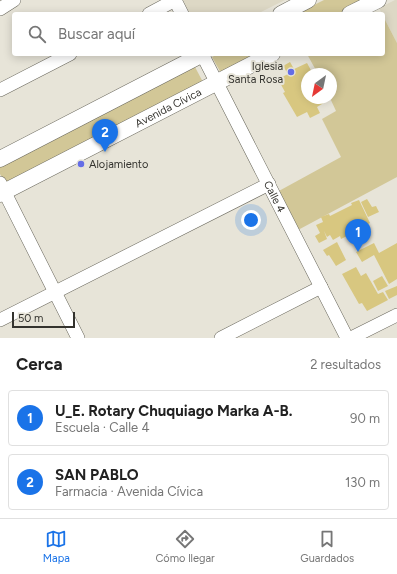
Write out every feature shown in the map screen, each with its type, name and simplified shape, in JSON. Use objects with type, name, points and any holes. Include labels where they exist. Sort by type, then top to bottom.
[{"type":"main road","points":[[285,12],[308,0]]},
{"type":"main road","points":[[354,12],[378,0]]},
{"type":"main road","points":[[0,159],[199,56]]},
{"type":"main road","name":"Avenida Cívica","points":[[2,190],[268,56]]},
{"type":"street","points":[[0,9],[14,0]]},
{"type":"street","points":[[153,12],[175,0],[181,12]]},
{"type":"street","points":[[0,90],[66,56]]},
{"type":"street","name":"Calle 4","points":[[204,56],[348,338]]},
{"type":"street","points":[[0,320],[269,184]]},
{"type":"street","points":[[2,190],[78,338]]},
{"type":"street","points":[[221,338],[321,287]]},
{"type":"street","points":[[351,338],[397,315]]},
{"type":"shaded area","points":[[183,0],[285,0],[261,12],[189,12]]},
{"type":"shaded area","points":[[324,0],[368,0],[344,12],[300,12]]},
{"type":"shaded area","points":[[397,0],[397,43],[385,20],[385,12],[381,12],[379,8]]},
{"type":"shaded area","points":[[385,20],[397,43],[397,177],[298,230],[277,192],[341,157],[322,119],[336,111],[333,104],[337,104],[337,68],[315,68],[308,56],[385,56]]},
{"type":"shaded area","points":[[214,56],[258,56],[222,75],[212,57]]},
{"type":"shaded area","points":[[195,67],[204,84],[7,186],[0,174],[0,167]]},
{"type":"building","points":[[290,62],[294,69],[307,63],[310,68],[301,68],[301,104],[322,104],[317,107],[320,113],[310,118],[307,112],[297,117],[283,93],[285,92],[278,79],[288,74],[283,66]]},
{"type":"building","points":[[367,199],[372,207],[376,206],[379,212],[368,217],[361,202]]},
{"type":"building","points":[[359,200],[370,223],[356,231],[354,227],[347,231],[349,235],[341,239],[340,236],[333,240],[330,235],[327,237],[324,231],[327,239],[319,243],[315,236],[320,233],[316,225],[323,222],[321,217],[329,214],[330,216],[352,205],[351,203]]},
{"type":"building","points":[[337,242],[346,260],[336,266],[329,255],[327,256],[323,250]]},
{"type":"building","points":[[374,243],[379,253],[397,243],[397,279],[389,284],[374,255],[362,262],[356,252]]},
{"type":"building","points":[[356,267],[361,276],[366,273],[378,294],[383,292],[388,300],[367,311],[362,303],[359,304],[342,274]]},
{"type":"building","points":[[382,276],[388,286],[378,291],[373,281]]},
{"type":"building","points":[[397,286],[397,295],[389,299],[385,291]]},
{"type":"place","name":"Iglesia Santa Rosa","points":[[291,72]]},
{"type":"place","name":"SAN PABLO","points":[[105,152]]},
{"type":"place","name":"Alojamiento","points":[[81,164]]},
{"type":"place","name":"U_E. Rotary Chuquiago Marka A-B.","points":[[358,252]]}]
